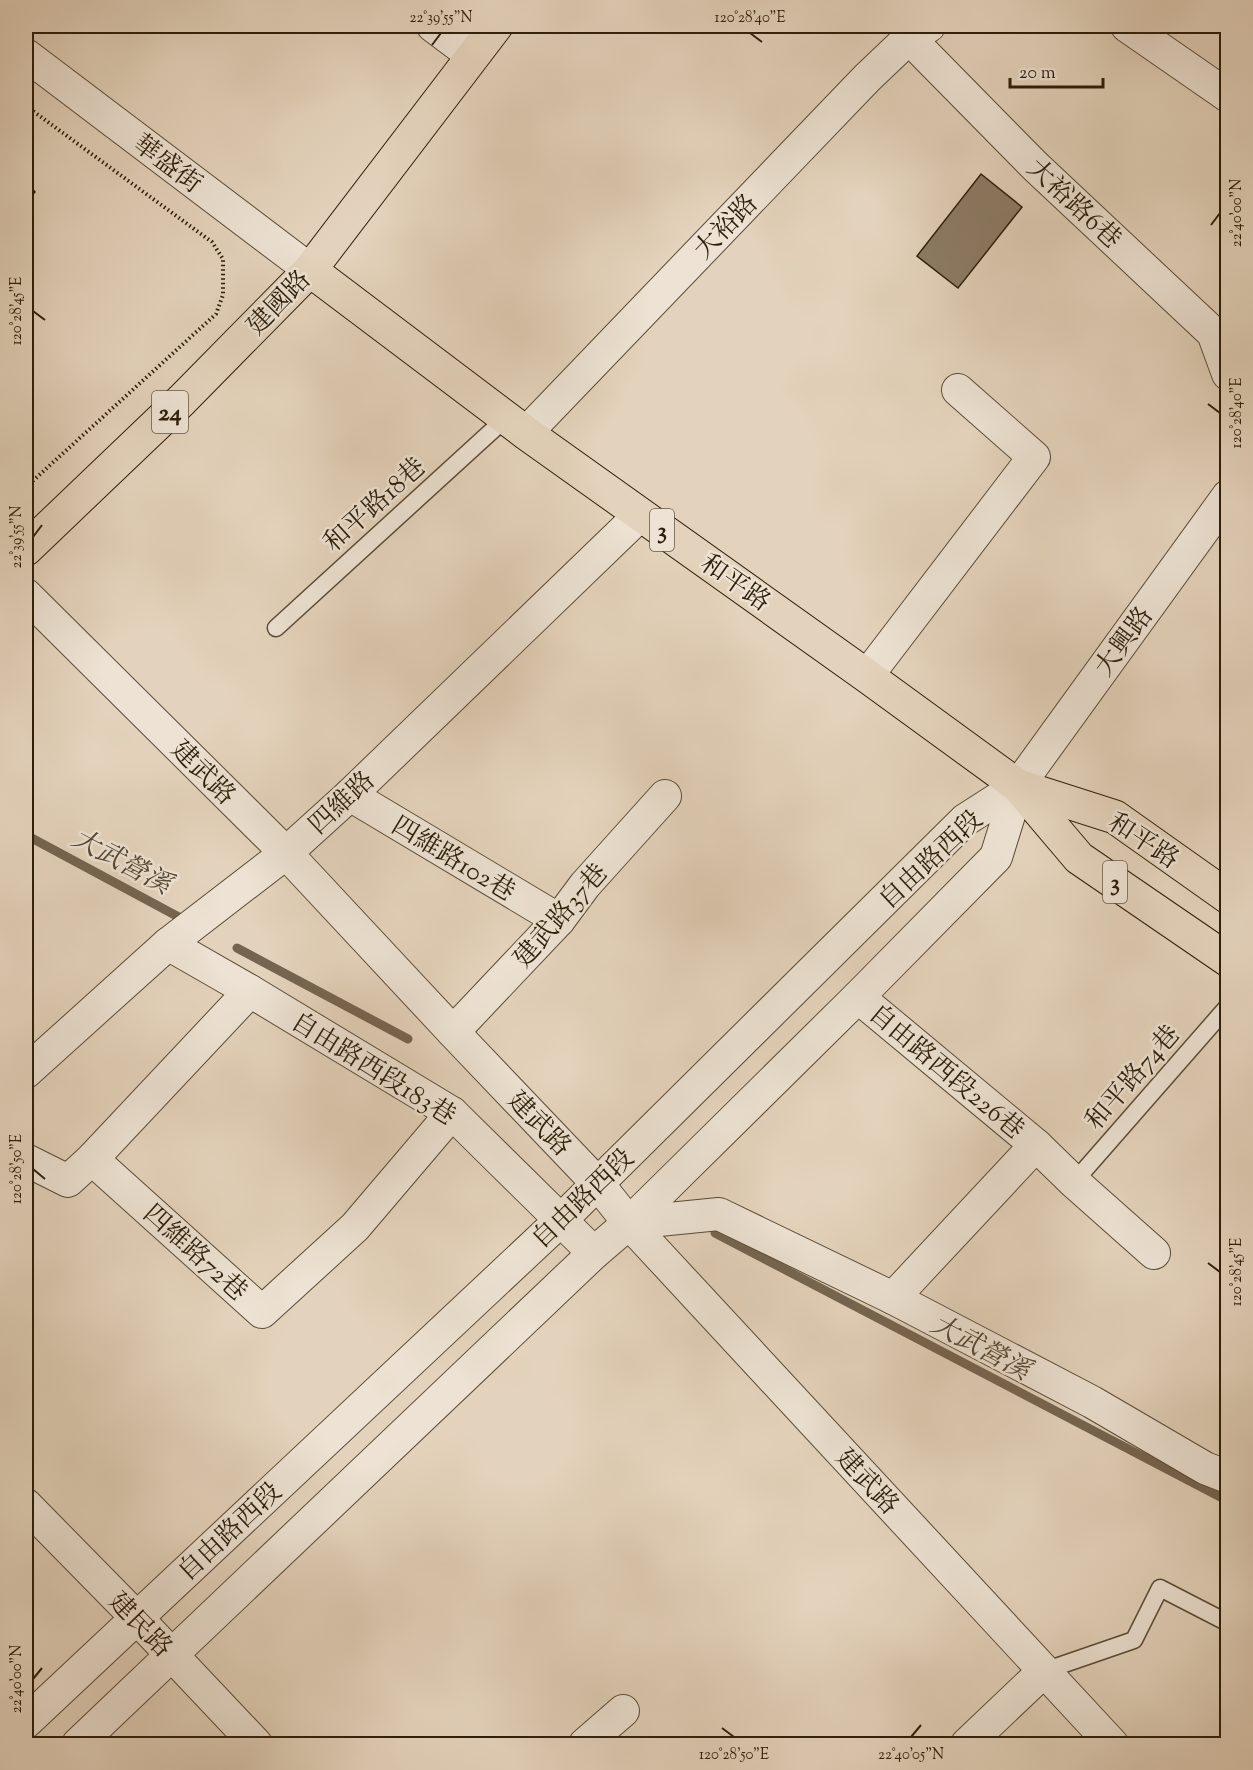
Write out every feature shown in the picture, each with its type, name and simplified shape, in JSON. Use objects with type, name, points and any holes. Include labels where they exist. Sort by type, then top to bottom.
[{"type":"main road","name":"建國路","points":[[26,549],[182,400],[310,270],[496,26]]},
{"type":"main road","name":"和平路","points":[[310,270],[516,425],[1018,786],[1079,858],[1227,960]]},
{"type":"main road","name":"和平路","points":[[1018,786],[1115,817],[1227,897]]},
{"type":"street","points":[[433,26],[473,56]]},
{"type":"street","points":[[1127,26],[1227,96]]},
{"type":"street","name":"大裕路6巷","points":[[919,32],[1035,166],[1213,333],[1227,374]]},
{"type":"street","name":"大裕路","points":[[516,425],[858,87],[919,32]]},
{"type":"street","name":"華盛街","points":[[26,56],[310,270]]},
{"type":"street","points":[[867,676],[1034,457],[958,390]]},
{"type":"street","name":"大興路","points":[[1018,786],[1227,496]]},
{"type":"street","name":"四維路","points":[[26,1072],[185,931],[286,853],[350,795],[640,515]]},
{"type":"street","name":"建武路","points":[[26,595],[286,853],[598,1184],[629,1222],[1112,1744]]},
{"type":"street","name":"自由路西段","points":[[78,1744],[629,1222],[858,997],[996,857],[1018,786]]},
{"type":"street","name":"自由路西段","points":[[26,1722],[598,1184],[965,820],[1018,786]]},
{"type":"street","name":"四維路102巷","points":[[350,795],[559,920]]},
{"type":"street","name":"建武路37巷","points":[[453,1032],[559,920],[585,885],[665,796]]},
{"type":"street","name":"自由路西段183巷","points":[[185,931],[250,991],[452,1113],[594,1253]]},
{"type":"street","points":[[26,1160],[68,1181],[92,1159],[250,991]]},
{"type":"street","name":"自由路西段226巷","points":[[858,997],[1036,1145],[1154,1253]]},
{"type":"street","name":"四維路72巷","points":[[92,1159],[262,1312],[355,1227],[452,1113]]},
{"type":"street","name":"自由路西段226巷","points":[[893,1298],[1036,1145]]},
{"type":"street","points":[[629,1222],[719,1214],[893,1298],[1092,1402],[1205,1468],[1227,1477]]},
{"type":"street","name":"建民路","points":[[26,1505],[256,1744]]},
{"type":"street","points":[[967,1744],[1044,1671]]},
{"type":"street","points":[[585,1744],[622,1711]]},
{"type":"lane","name":"和平路18巷","points":[[276,628],[516,425]]},
{"type":"lane","name":"和平路74巷","points":[[1074,1182],[1227,1006]]},
{"type":"lane","points":[[1044,1671],[1134,1640],[1160,1588],[1227,1623]]},
{"type":"path","points":[[26,106],[212,242],[223,259],[223,295],[216,314],[26,487]]},
{"type":"building","points":[[981,174],[1022,207],[958,288],[917,256]]},
{"type":"building","points":[[26,181],[35,192],[26,202]]},
{"type":"waterway","name":"大武營溪","points":[[26,835],[188,922]]},
{"type":"waterway","name":"大武營溪","points":[[237,948],[408,1039]]},
{"type":"waterway","name":"大武營溪","points":[[715,1233],[1228,1501]]}]
